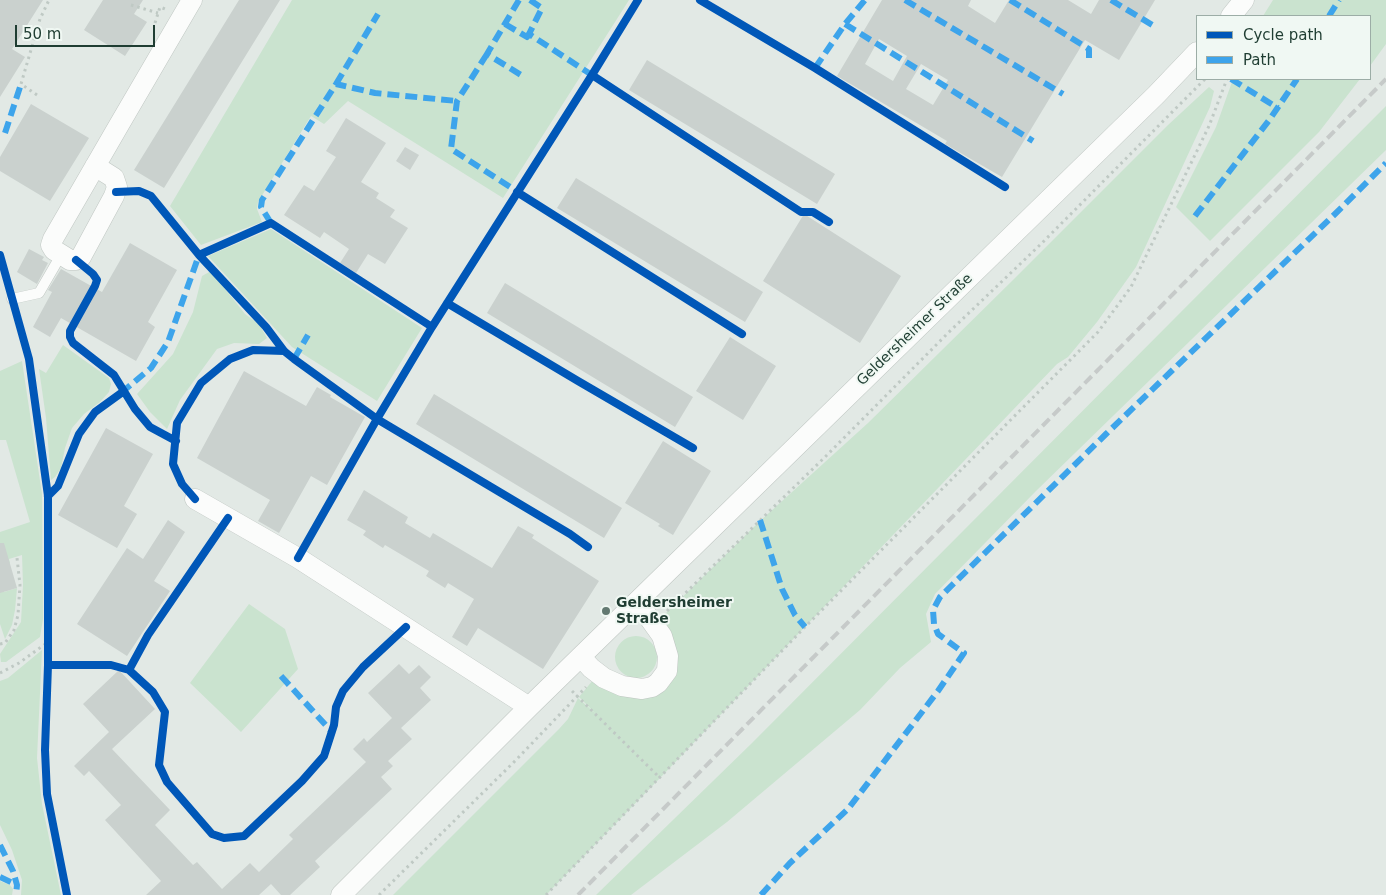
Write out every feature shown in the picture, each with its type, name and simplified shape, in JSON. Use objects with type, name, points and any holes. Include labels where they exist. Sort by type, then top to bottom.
[{"type":"street","points":[[95,166],[114,178],[117,187],[81,257],[76,260],[70,260],[54,250],[52,245],[53,239],[95,166],[192,0]]},
{"type":"street","points":[[1232,15],[1244,0]]},
{"type":"street","name":"Geldersheimer Straße","points":[[341,895],[530,707],[1156,95],[1196,53]]},
{"type":"street","points":[[195,499],[298,558],[530,707]]},
{"type":"street","points":[[581,658],[598,674],[622,686],[642,689],[652,687],[658,683],[667,671],[668,656],[662,636],[647,615],[633,608]]},
{"type":"lane","points":[[12,299],[40,293],[61,255]]},
{"type":"path","points":[[37,95],[21,84],[40,19],[49,0]]},
{"type":"path","points":[[132,4],[158,13]]},
{"type":"path","points":[[653,623],[826,456],[1205,80]]},
{"type":"path","points":[[546,895],[805,627],[1098,332],[1131,287],[1209,126],[1227,80]]},
{"type":"path","points":[[0,644],[5,643],[14,630],[18,615],[20,585],[18,558]]},
{"type":"path","points":[[0,673],[19,663],[48,642]]},
{"type":"path","points":[[379,895],[578,697],[598,674]]},
{"type":"path","points":[[560,678],[660,778]]},
{"type":"green space","points":[[292,0],[629,0],[503,198],[348,101],[324,124],[311,116],[258,202],[257,209],[262,222],[201,245],[170,206]]},
{"type":"green space","points":[[1273,0],[1386,0],[1386,44],[1371,65],[1371,15],[1264,15]]},
{"type":"green space","points":[[1233,80],[1359,80],[1319,132],[1210,241],[1176,207],[1216,127]]},
{"type":"green space","points":[[1209,87],[1214,91],[1210,107],[1136,267],[1097,322],[1068,357],[1057,364],[546,895],[393,895],[559,729],[568,719],[578,698],[596,714],[579,697],[598,674],[621,687],[667,672],[653,622],[666,613],[759,522],[868,423],[1168,125]]},
{"type":"green space","points":[[1386,106],[1386,150],[1036,491],[935,594],[926,614],[931,642],[900,668],[860,710],[727,822],[631,895],[596,895],[752,743]]},
{"type":"green space","points":[[271,229],[422,328],[377,401],[292,347],[208,256]]},
{"type":"green space","points":[[211,271],[245,314],[259,324],[267,338],[259,344],[234,343],[217,349],[180,400],[167,429],[150,412],[137,394],[173,354],[193,312],[202,276]]},
{"type":"green space","points":[[63,345],[109,378],[111,384],[109,392],[100,402],[84,414],[72,428],[61,468],[51,480],[46,418],[39,369],[46,373]]},
{"type":"green space","points":[[22,361],[42,494],[43,619],[40,637],[6,662],[1,662],[0,654],[21,622],[23,585],[22,555],[9,559],[10,563],[0,566],[0,532],[30,522],[6,440],[0,440],[0,371]]},
{"type":"green space","points":[[0,578],[4,592],[17,588],[12,625],[5,639],[0,624]]},
{"type":"green space","points":[[249,604],[285,629],[298,669],[241,732],[190,683]]},
{"type":"green space","points":[[640,636],[648,639],[654,645],[657,657],[654,669],[648,675],[632,678],[624,675],[618,669],[615,653],[618,645],[624,639]]},
{"type":"green space","points":[[42,650],[37,758],[42,804],[61,895],[21,895],[22,880],[12,850],[0,825],[0,681],[8,678]]},
{"type":"green space","points":[[0,881],[10,885],[13,889],[12,895],[0,895]]},
{"type":"building","points":[[0,0],[43,0],[12,49],[25,57],[0,97]]},
{"type":"building","points":[[103,0],[143,0],[134,14],[147,22],[125,56],[84,30]]},
{"type":"building","points":[[239,0],[280,0],[164,188],[134,170]]},
{"type":"building","points":[[882,0],[971,0],[968,6],[995,23],[1009,0],[1068,0],[1091,14],[1099,0],[1155,0],[1119,60],[1085,40],[1002,177],[945,144],[947,141],[837,76]],"holes":[[[879,39],[907,56],[893,81],[865,64]],[[921,64],[948,80],[933,105],[906,89]]]},
{"type":"building","points":[[647,60],[835,174],[817,204],[629,90]]},
{"type":"building","points":[[31,104],[89,138],[50,201],[0,171],[0,157]]},
{"type":"building","points":[[346,118],[386,143],[361,182],[379,193],[376,198],[395,210],[390,217],[408,228],[385,264],[368,254],[356,273],[340,263],[349,249],[324,232],[320,238],[284,215],[304,185],[314,191],[336,157],[326,151]]},
{"type":"building","points":[[405,147],[419,155],[410,170],[396,161]]},
{"type":"building","points":[[576,178],[763,292],[745,322],[557,208]]},
{"type":"building","points":[[804,214],[901,276],[860,343],[763,281]]},
{"type":"building","points":[[130,243],[177,270],[148,322],[155,327],[136,361],[61,318],[50,337],[33,327],[52,292],[48,290],[61,269],[102,292]]},
{"type":"building","points":[[29,249],[44,257],[42,260],[48,263],[37,284],[17,272]]},
{"type":"building","points":[[505,283],[693,397],[675,427],[487,313]]},
{"type":"building","points":[[730,337],[776,366],[743,420],[696,391]]},
{"type":"building","points":[[244,371],[306,406],[317,387],[331,395],[330,397],[365,417],[327,485],[311,476],[279,533],[258,521],[270,500],[197,458]]},
{"type":"building","points":[[434,394],[622,508],[604,538],[416,424]]},
{"type":"building","points":[[106,428],[153,454],[124,506],[137,514],[117,548],[58,515]]},
{"type":"building","points":[[663,441],[711,471],[673,535],[658,526],[660,524],[625,503]]},
{"type":"building","points":[[364,490],[408,517],[405,523],[430,538],[433,533],[492,568],[518,526],[534,535],[532,538],[599,581],[543,669],[478,628],[467,646],[452,637],[474,599],[448,583],[445,588],[426,576],[429,571],[385,545],[383,548],[363,535],[366,531],[347,520]]},
{"type":"building","points":[[168,520],[185,532],[154,581],[170,591],[127,656],[77,624],[127,548],[143,559]]},
{"type":"building","points":[[0,543],[4,543],[17,588],[0,593]]},
{"type":"building","points":[[399,664],[409,674],[419,665],[431,677],[420,688],[431,700],[401,728],[412,739],[388,761],[393,766],[381,777],[392,789],[315,861],[320,867],[290,895],[281,895],[271,884],[259,895],[146,895],[161,881],[105,820],[121,805],[89,771],[84,776],[74,766],[109,732],[83,704],[119,670],[155,709],[112,749],[170,810],[155,825],[193,865],[197,862],[222,889],[250,863],[259,872],[293,839],[289,835],[366,762],[353,749],[364,738],[367,742],[392,718],[368,693]]},
{"type":"railway","points":[[578,895],[1386,79]]},
{"type":"marked path","points":[[519,0],[487,54],[521,75]]},
{"type":"marked path","points":[[530,0],[542,8],[529,34],[595,77]]},
{"type":"marked path","points":[[815,68],[845,24],[865,0]]},
{"type":"marked path","points":[[905,0],[1063,94]]},
{"type":"marked path","points":[[1010,0],[1089,49],[1089,58]]},
{"type":"marked path","points":[[1111,0],[1154,26]]},
{"type":"marked path","points":[[1330,15],[1339,0]]},
{"type":"marked path","points":[[336,84],[378,14]]},
{"type":"marked path","points":[[505,24],[527,37],[529,34]]},
{"type":"marked path","points":[[845,24],[1033,141]]},
{"type":"marked path","points":[[487,54],[457,101],[451,149],[521,194]]},
{"type":"marked path","points":[[1233,80],[1278,108]]},
{"type":"marked path","points":[[1195,216],[1270,119],[1296,80]]},
{"type":"marked path","points":[[5,133],[21,84]]},
{"type":"marked path","points":[[271,223],[261,207],[262,200],[336,84],[375,93],[457,101]]},
{"type":"marked path","points":[[761,895],[790,863],[848,809],[938,691],[964,653],[938,634],[934,624],[933,610],[940,597],[1386,163]]},
{"type":"marked path","points":[[121,393],[151,368],[168,342],[199,255],[201,256]]},
{"type":"marked path","points":[[294,359],[308,335]]},
{"type":"marked path","points":[[760,520],[782,589],[795,615],[805,627]]},
{"type":"marked path","points":[[281,676],[332,732]]},
{"type":"marked path","points":[[0,845],[13,871],[17,885],[16,895]]},
{"type":"marked path","points":[[0,877],[17,885]]},
{"type":"cycle path","points":[[298,558],[432,327],[638,0]]},
{"type":"cycle path","points":[[700,0],[815,68],[1005,187]]},
{"type":"cycle path","points":[[592,75],[801,212],[813,212],[829,222]]},
{"type":"cycle path","points":[[116,192],[139,191],[151,196],[199,255],[271,223],[432,327]]},
{"type":"cycle path","points":[[517,192],[742,334]]},
{"type":"cycle path","points":[[0,255],[29,359],[48,496],[48,665],[45,750],[47,794],[67,895]]},
{"type":"cycle path","points":[[199,255],[266,327],[284,351],[294,359],[377,419],[570,534],[588,547]]},
{"type":"cycle path","points":[[76,260],[93,274],[97,280],[70,331],[73,343],[114,375],[135,409],[150,427],[176,441]]},
{"type":"cycle path","points":[[447,303],[693,448]]},
{"type":"cycle path","points":[[195,499],[182,484],[173,464],[177,423],[201,383],[230,359],[253,350],[284,351]]},
{"type":"cycle path","points":[[48,496],[58,486],[79,434],[95,412],[124,391]]},
{"type":"cycle path","points":[[129,670],[148,635],[228,518]]},
{"type":"cycle path","points":[[48,665],[111,665],[129,670],[153,692],[165,712],[159,765],[167,782],[212,834],[224,838],[244,836],[302,781],[324,756],[334,725],[336,707],[343,691],[363,667],[406,627]]},
{"type":"place","name":"Geldersheimer Straße","points":[[606,611]]}]
